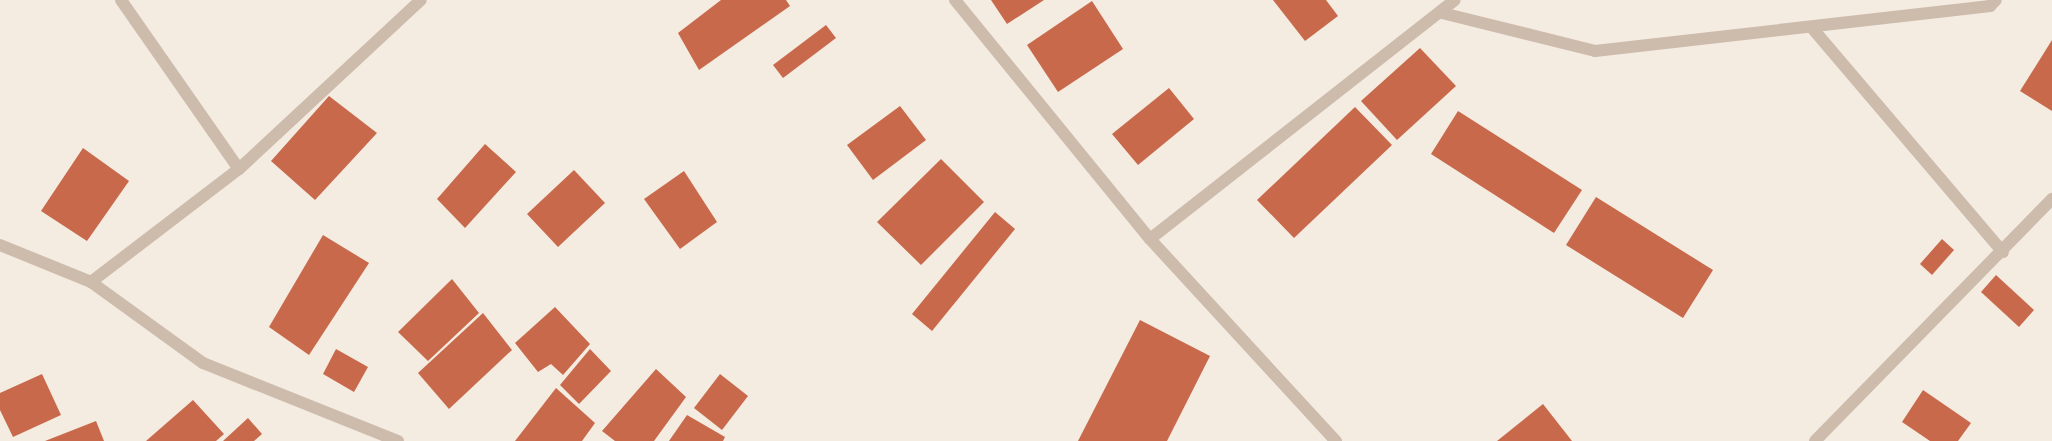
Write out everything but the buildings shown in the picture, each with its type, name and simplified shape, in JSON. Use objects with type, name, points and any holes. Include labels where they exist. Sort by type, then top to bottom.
[{"type":"street","points":[[121,0],[239,169]]},
{"type":"street","points":[[91,282],[239,169],[421,0]]},
{"type":"street","points":[[955,0],[1150,239],[1336,441]]},
{"type":"street","points":[[1150,239],[1442,13],[1455,0]]},
{"type":"street","points":[[1442,13],[1595,52],[1813,29],[1990,6],[1996,0]]},
{"type":"street","points":[[1813,29],[2004,252]]},
{"type":"street","points":[[1815,441],[2004,252],[2052,199]]},
{"type":"street","points":[[0,245],[91,282],[203,362],[398,441]]}]
